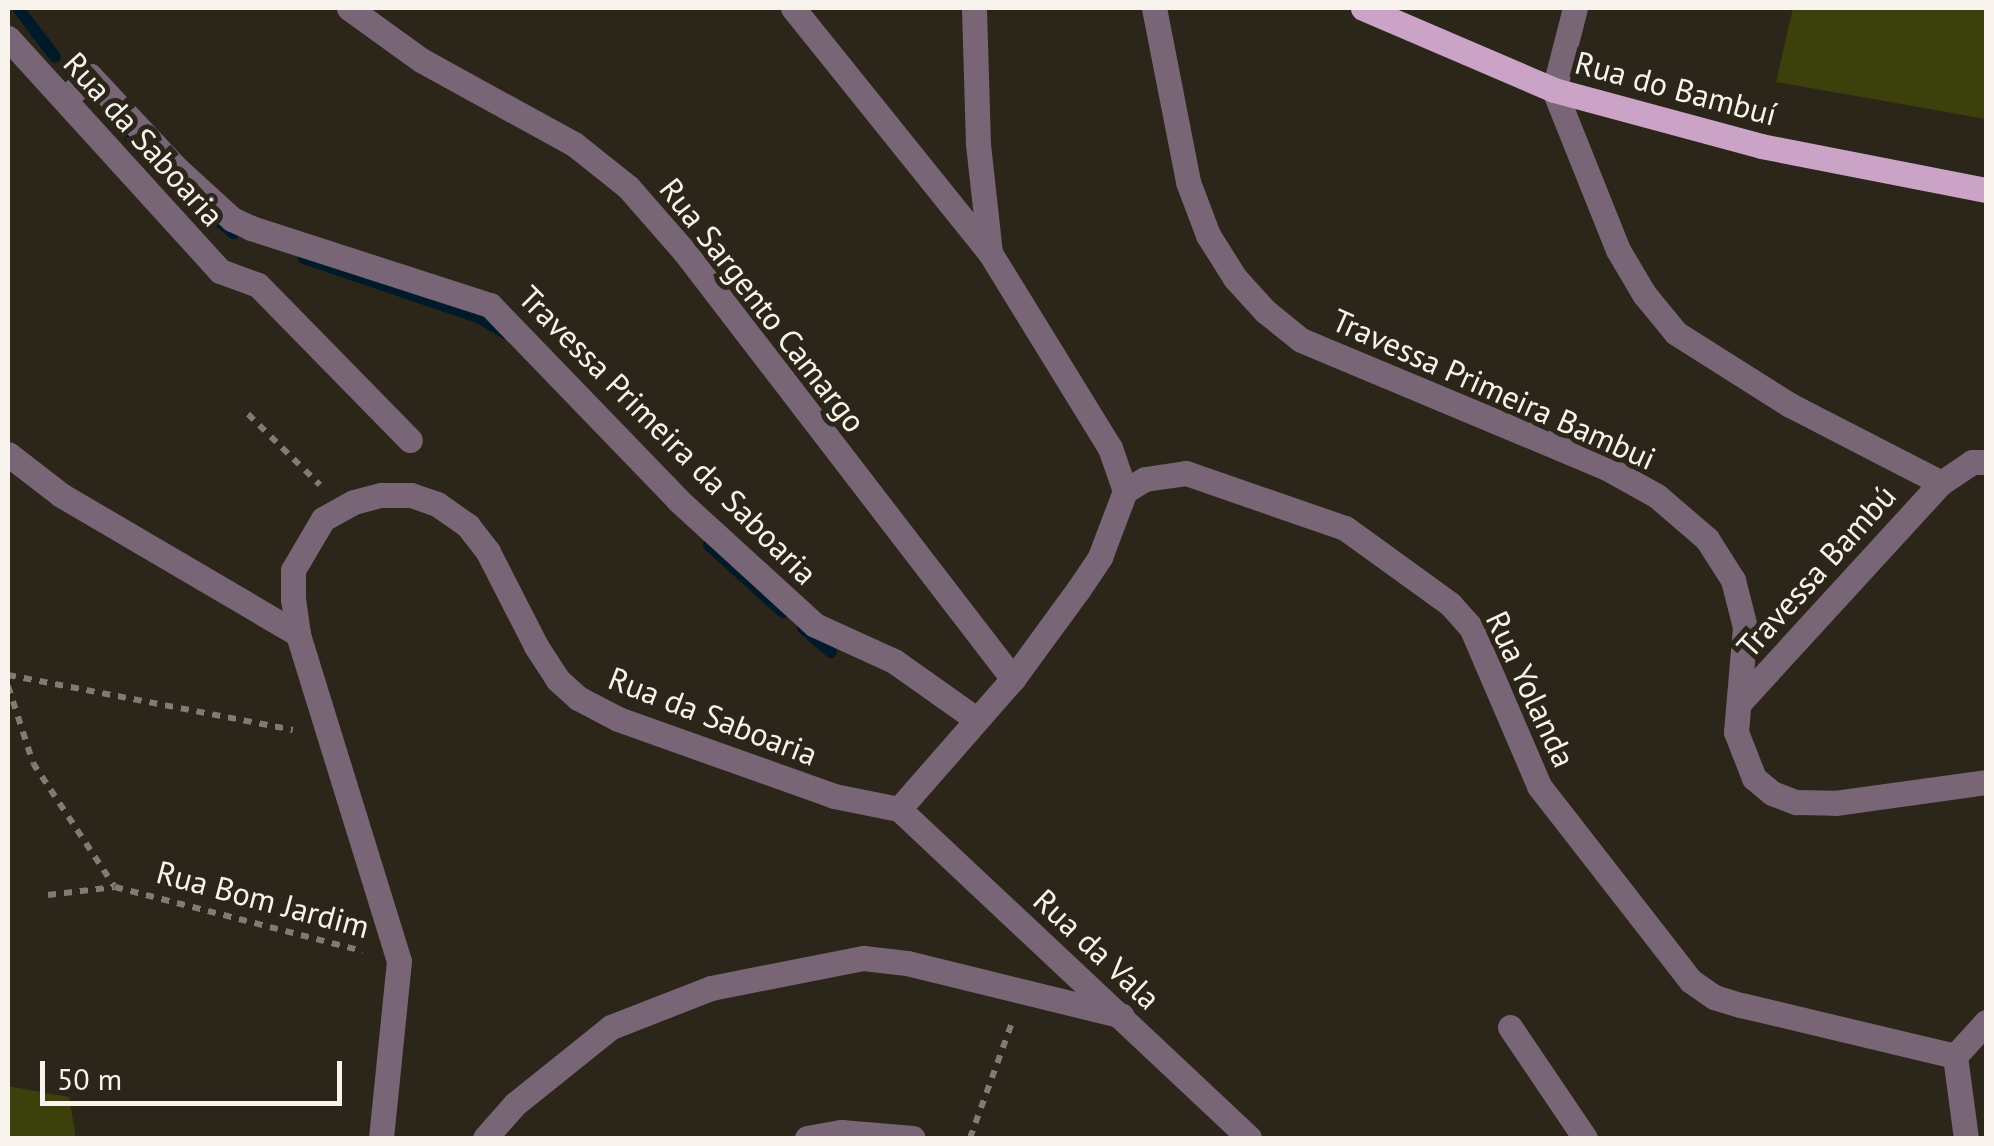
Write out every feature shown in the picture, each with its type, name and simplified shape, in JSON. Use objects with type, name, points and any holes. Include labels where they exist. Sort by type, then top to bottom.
[{"type":"main road","name":"Rua do Bambuí","points":[[1363,8],[1554,90],[1761,146],[1986,190]]},
{"type":"street","name":"Rua Sargento Camargo","points":[[349,8],[421,60],[574,144],[628,187],[684,251],[1014,680]]},
{"type":"street","points":[[793,8],[990,253],[1110,448],[1125,491],[1100,558],[1014,680],[899,809]]},
{"type":"street","points":[[974,8],[978,144],[990,253]]},
{"type":"street","name":"Travessa Primeira Bambui","points":[[1154,8],[1188,182],[1208,235],[1235,278],[1301,340],[1607,468],[1683,515],[1706,539],[1734,580],[1745,627],[1736,732],[1754,778],[1772,793],[1796,802],[1834,802],[1986,782]]},
{"type":"street","points":[[1575,8],[1554,90],[1618,250],[1644,294],[1676,333],[1790,405],[1942,483],[1972,462],[1986,462]]},
{"type":"street","name":"Rua da Saboaria","points":[[8,38],[74,91],[220,271],[258,285],[410,440]]},
{"type":"street","name":"Travessa Primeira da Saboaria","points":[[74,91],[90,76],[232,219],[490,305],[678,500],[815,624],[894,661],[976,719]]},
{"type":"street","points":[[8,454],[61,495],[298,634]]},
{"type":"street","name":"Rua Yolanda","points":[[1125,491],[1145,479],[1186,474],[1344,528],[1450,604],[1471,627],[1539,786],[1692,981],[1714,997],[1740,1006],[1955,1056]]},
{"type":"street","name":"Travessa Bambú","points":[[1739,704],[1942,483]]},
{"type":"street","name":"Rua da Saboaria","points":[[342,508],[381,495],[411,494],[437,504],[468,526],[488,552],[558,680],[598,710],[834,796],[899,809]]},
{"type":"street","points":[[342,508],[323,520],[294,570],[298,634],[399,961],[382,1138]]},
{"type":"street","name":"Rua da Vala","points":[[899,809],[1248,1138]]},
{"type":"street","points":[[485,1138],[515,1104],[611,1027],[711,988],[863,958],[907,963],[1122,1016]]},
{"type":"street","points":[[1966,1138],[1955,1056],[1986,1022]]},
{"type":"street","points":[[1510,1027],[1585,1138]]},
{"type":"street","points":[[807,1138],[841,1132],[913,1138]]},
{"type":"path","points":[[248,414],[342,508]]},
{"type":"path","points":[[8,675],[329,737]]},
{"type":"path","name":"Rua Bom Jardim","points":[[8,686],[33,763],[115,887]]},
{"type":"path","name":"Rua Bom Jardim","points":[[48,896],[115,887],[399,961]]},
{"type":"path","points":[[970,1138],[1024,991]]},
{"type":"green space","points":[[1793,8],[1986,8],[1986,119],[1776,82]]},
{"type":"green space","points":[[8,1086],[69,1097],[76,1138],[8,1138]]},
{"type":"waterway","points":[[18,8],[55,57]]},
{"type":"waterway","points":[[107,114],[148,156]]},
{"type":"waterway","points":[[180,188],[233,233]]},
{"type":"waterway","points":[[304,258],[480,318],[505,333]]},
{"type":"waterway","points":[[709,545],[783,612]]},
{"type":"waterway","points":[[803,628],[831,652]]}]
